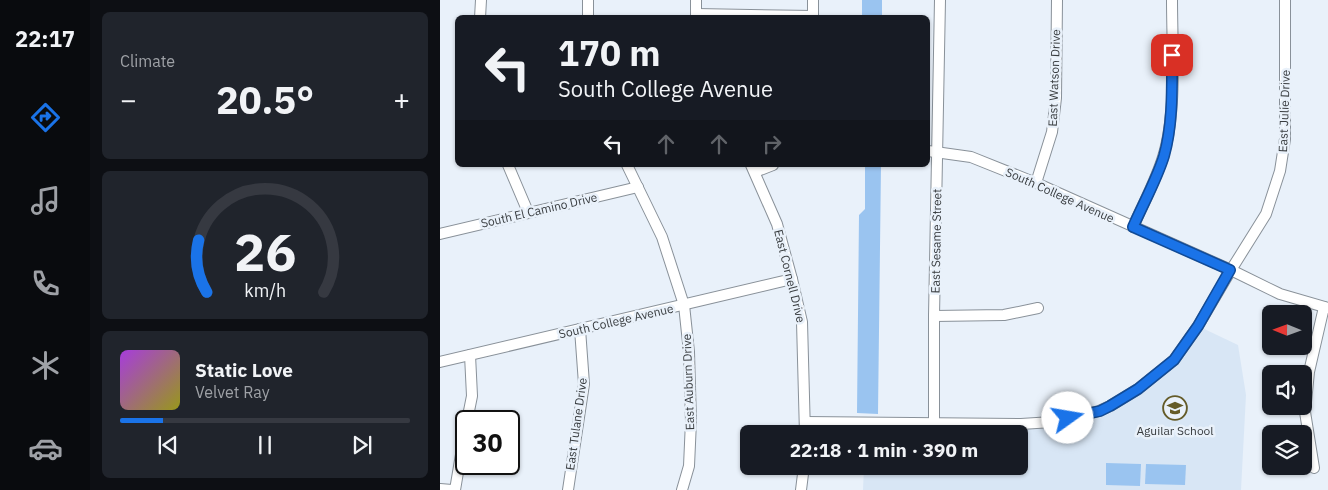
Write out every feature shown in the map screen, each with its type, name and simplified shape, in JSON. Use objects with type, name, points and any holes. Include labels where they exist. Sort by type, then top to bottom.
[{"type":"street","points":[[480,0],[480,15]]},
{"type":"street","points":[[588,0],[588,15]]},
{"type":"street","points":[[696,0],[696,15]]},
{"type":"street","points":[[813,0],[813,15]]},
{"type":"street","name":"East Sesame Street","points":[[934,423],[933,151],[940,0]]},
{"type":"street","name":"East Watson Drive","points":[[1036,183],[1052,132],[1056,98],[1057,0]]},
{"type":"street","points":[[1133,227],[1164,156],[1172,92],[1172,0]]},
{"type":"street","name":"East Julie Drive","points":[[805,422],[1028,424],[1052,422],[1105,408],[1138,389],[1174,360],[1198,326],[1230,270],[1266,214],[1280,171],[1285,139],[1285,0]]},
{"type":"street","name":"South College Avenue","points":[[933,151],[971,157],[1036,183],[1280,294],[1326,307]]},
{"type":"street","points":[[509,167],[528,212]]},
{"type":"street","name":"East Auburn Drive","points":[[628,167],[662,237],[684,305],[689,352],[691,421],[689,466],[682,490]]},
{"type":"street","name":"East Cornell Drive","points":[[753,168],[777,224],[802,322],[805,422]]},
{"type":"street","name":"South El Camino Drive","points":[[440,234],[638,187]]},
{"type":"street","name":"South College Avenue","points":[[440,362],[792,279]]},
{"type":"street","points":[[1314,468],[1305,412],[1309,372],[1326,307]]},
{"type":"street","points":[[934,316],[1004,315],[1038,308]]},
{"type":"street","name":"East Tulane Drive","points":[[568,490],[584,384],[580,329]]},
{"type":"street","points":[[469,410],[472,396],[470,355]]},
{"type":"street","points":[[440,489],[453,490],[456,475]]},
{"type":"street","points":[[801,490],[803,475]]},
{"type":"shaded area","points":[[862,0],[882,0],[882,15],[862,15]]},
{"type":"shaded area","points":[[865,167],[881,167],[878,414],[857,413],[859,215],[865,209]]},
{"type":"shaded area","name":"Aguilar School","points":[[1198,326],[1238,345],[1246,395],[1241,490],[863,490],[864,475],[1028,475],[1028,425],[862,425],[862,423],[1021,424],[1099,411],[1174,360]]},
{"type":"shaded area","points":[[1106,463],[1141,464],[1140,486],[1106,485]]},
{"type":"shaded area","points":[[1146,464],[1186,465],[1185,485],[1145,484]]},
{"type":"place","name":"Aguilar School","points":[[1175,408]]},
{"type":"route","points":[[1068,418],[1100,411],[1110,406],[1138,389],[1174,360],[1198,326],[1230,270],[1133,227],[1164,156],[1172,92],[1172,55]]}]
